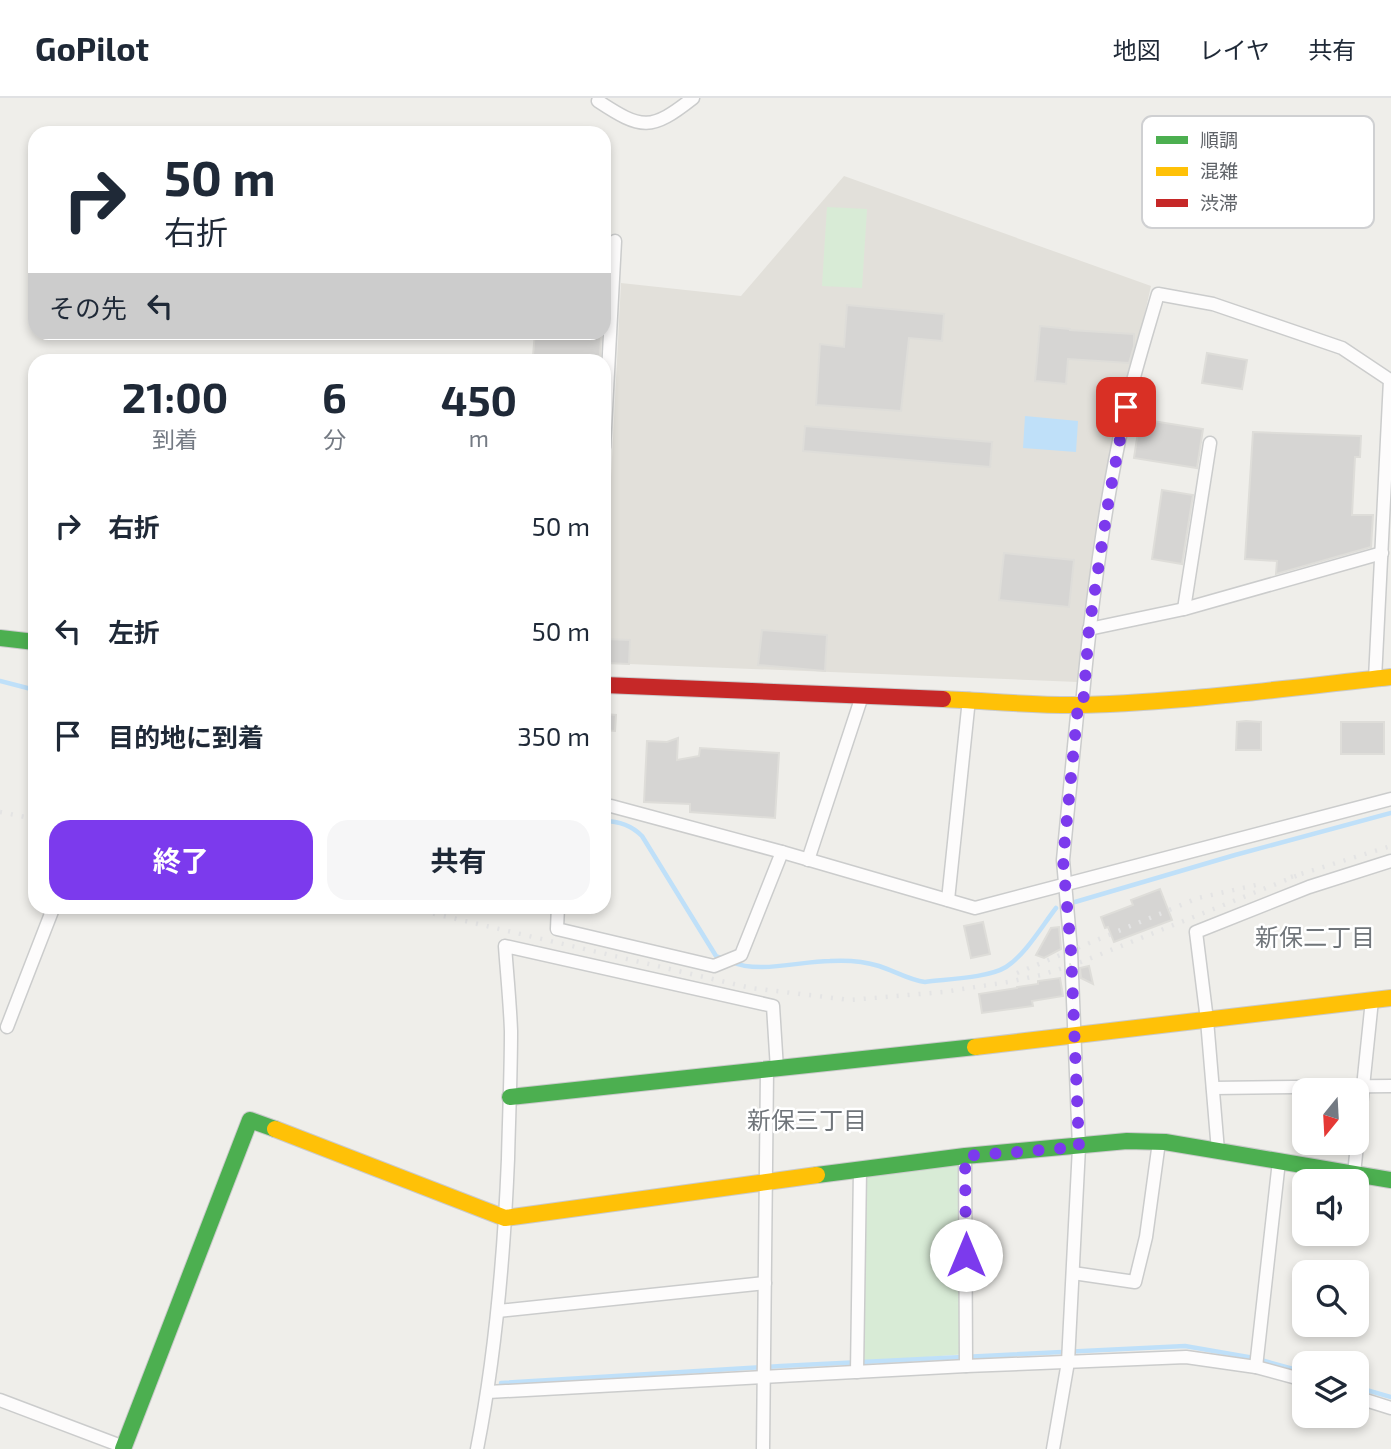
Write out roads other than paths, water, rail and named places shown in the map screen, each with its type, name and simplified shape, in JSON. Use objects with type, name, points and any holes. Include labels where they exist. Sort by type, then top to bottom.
[{"type":"street","points":[[598,102],[619,115],[650,124],[673,114],[693,98]]},
{"type":"street","points":[[611,316],[615,241]]},
{"type":"street","points":[[611,685],[1080,705],[1160,701],[1383,678],[1382,552],[1390,380],[1342,348],[1213,304],[1158,295],[1126,407],[1109,498],[1089,629],[1080,705],[1063,860],[1071,951],[1079,1147],[1068,1362],[1053,1449]]},
{"type":"street","points":[[1184,609],[1210,443]]},
{"type":"street","points":[[1089,629],[1184,609],[1382,552]]},
{"type":"street","points":[[0,638],[28,641]]},
{"type":"street","points":[[808,860],[862,696]]},
{"type":"street","points":[[948,900],[969,699]]},
{"type":"street","points":[[611,806],[975,908],[1391,799]]},
{"type":"street","points":[[558,914],[557,929],[714,966],[741,955],[782,852]]},
{"type":"street","points":[[1218,1151],[1207,1020],[1196,932],[1309,887],[1391,861]]},
{"type":"street","points":[[7,1027],[51,914]]},
{"type":"street","points":[[477,1449],[488,1392],[498,1311],[505,1219],[511,1029],[505,946],[773,1006],[766,1182],[763,1449]]},
{"type":"street","points":[[510,1097],[772,1070],[1391,998]]},
{"type":"street","points":[[1364,1078],[1372,1000]]},
{"type":"street","points":[[1369,1086],[1391,1086]]},
{"type":"street","points":[[1213,1088],[1292,1087]]},
{"type":"street","points":[[0,1400],[125,1448],[250,1120],[505,1219],[965,1156],[1127,1141],[1159,1142],[1325,1169]]},
{"type":"street","points":[[1073,1273],[1135,1283],[1146,1237],[1159,1142]]},
{"type":"street","points":[[965,1156],[966,1366]]},
{"type":"street","points":[[1256,1367],[1279,1161]]},
{"type":"street","points":[[857,1372],[860,1170]]},
{"type":"street","points":[[1369,1176],[1391,1180]]},
{"type":"street","points":[[498,1311],[765,1283]]},
{"type":"street","points":[[488,1392],[1186,1357],[1256,1367],[1292,1377]]},
{"type":"street","points":[[1369,1401],[1391,1408]]},
{"type":"water","points":[[1025,416],[1078,421],[1076,452],[1023,448]]},
{"type":"waterway","points":[[0,681],[28,688]]},
{"type":"waterway","points":[[1075,902],[1391,813]]},
{"type":"waterway","points":[[611,822],[634,829],[642,836],[716,956],[724,959]]},
{"type":"waterway","points":[[732,962],[767,967],[854,961],[879,966],[925,982],[978,976],[998,971],[1013,962],[1056,908]]},
{"type":"waterway","points":[[501,1383],[1185,1346],[1254,1358],[1292,1369]]},
{"type":"waterway","points":[[1369,1391],[1391,1397]]},
{"type":"railway","points":[[0,812],[28,818]]},
{"type":"railway","points":[[1291,877],[1391,846]]},
{"type":"railway","points":[[435,914],[751,988],[850,1000],[943,992],[1041,975],[1081,962],[1301,874]]},
{"type":"railway","points":[[1017,973],[1198,898],[1256,885]]},
{"type":"district","name":"新保二丁目","points":[[1315,936]]},
{"type":"district","name":"新保三丁目","points":[[807,1119]]}]
